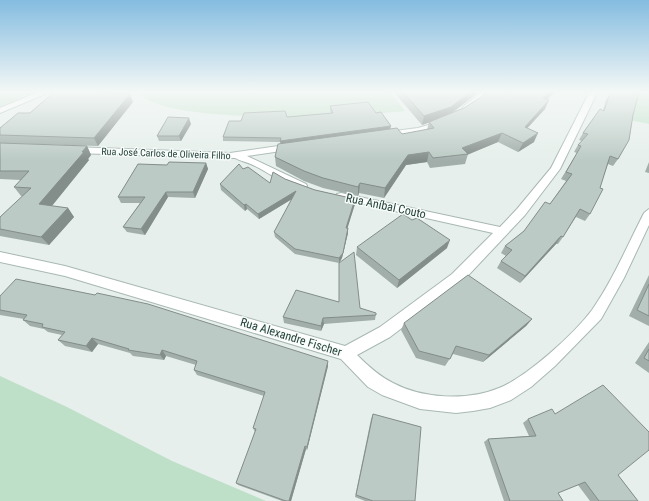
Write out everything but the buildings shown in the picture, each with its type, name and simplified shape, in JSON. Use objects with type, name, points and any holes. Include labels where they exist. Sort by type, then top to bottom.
[{"type":"street","points":[[377,136],[436,126],[458,114]]},
{"type":"street","points":[[346,353],[384,332],[457,278],[521,212],[549,178],[582,114]]},
{"type":"street","name":"Rua José Carlos de Oliveira Filho","points":[[63,150],[230,156],[299,146]]},
{"type":"street","points":[[230,156],[254,161],[290,181],[315,190]]},
{"type":"street","name":"Rua Aníbal Couto","points":[[328,193],[501,231]]},
{"type":"street","name":"Rua Alexandre Fischer","points":[[0,256],[65,270],[346,353],[375,381],[402,395],[429,402],[458,404],[488,400],[504,394],[542,368],[579,335],[608,298],[649,212]]},
{"type":"green space","points":[[229,114],[359,114],[307,116]]},
{"type":"green space","points":[[620,114],[649,114],[649,124],[620,118]]},
{"type":"green space","points":[[0,376],[67,407],[172,461],[266,501],[0,501]]}]
